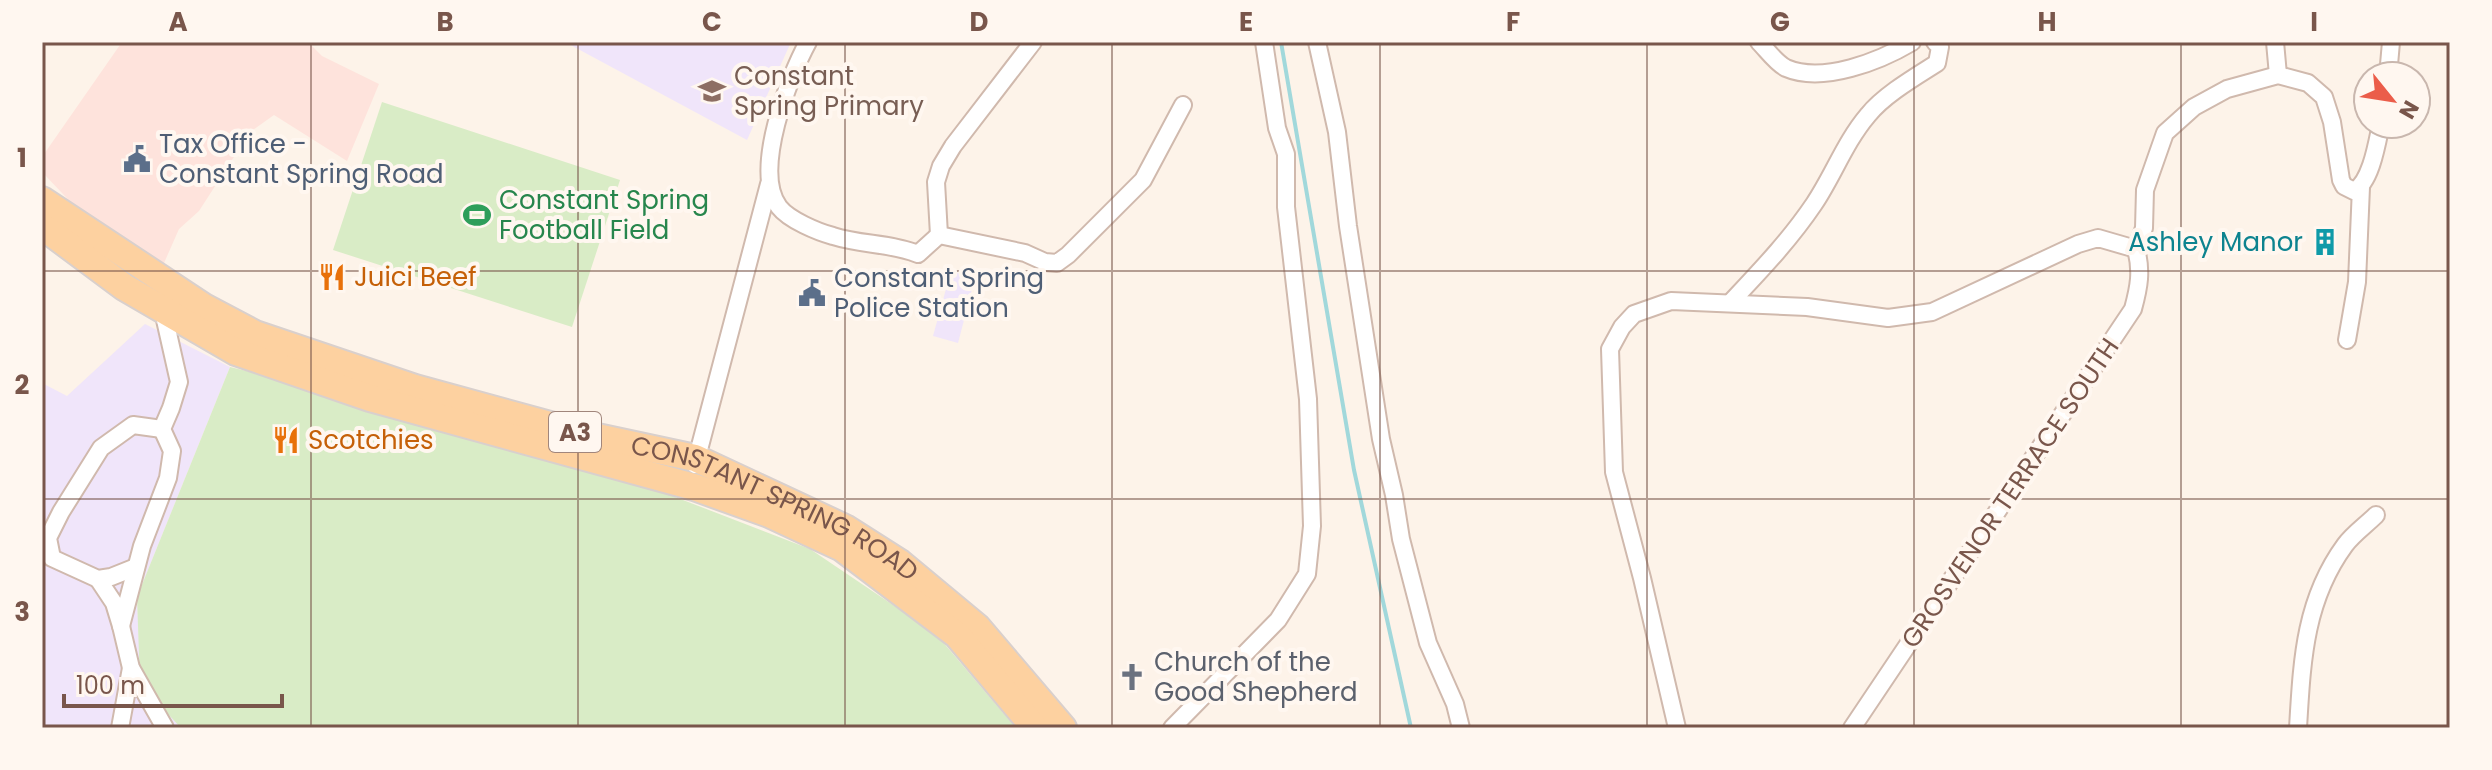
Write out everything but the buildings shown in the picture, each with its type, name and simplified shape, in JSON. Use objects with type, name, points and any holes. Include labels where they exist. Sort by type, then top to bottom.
[{"type":"main road","name":"CONSTANT SPRING ROAD","points":[[42,200],[204,307],[255,334],[415,388],[583,434],[695,458],[845,528],[900,563],[977,627],[1063,728]]},
{"type":"main road","name":"CONSTANT SPRING ROAD","points":[[42,226],[124,287],[236,352],[370,398],[694,487],[769,514],[842,548],[957,635],[1035,728]]},
{"type":"street","points":[[694,487],[695,458],[769,184],[771,143],[797,63],[808,42]]},
{"type":"street","points":[[939,235],[936,182],[941,166],[1033,42]]},
{"type":"street","points":[[1172,728],[1278,620],[1307,574],[1312,526],[1308,399],[1286,207],[1286,154],[1277,128],[1264,42]]},
{"type":"street","points":[[1317,42],[1337,132],[1348,226],[1381,439],[1401,539],[1428,643],[1455,704],[1461,728]]},
{"type":"street","points":[[1759,42],[1784,67],[1807,73],[1856,67],[1912,42]]},
{"type":"street","points":[[1730,303],[1778,253],[1816,202],[1849,141],[1869,113],[1937,63],[1940,47],[1935,42]]},
{"type":"street","points":[[2275,42],[2278,75],[2308,83],[2324,97],[2332,122],[2341,180],[2344,186],[2354,191],[2361,187]]},
{"type":"street","name":"GROSVENOR TERRACE SOUTH","points":[[1852,728],[2133,309],[2140,282],[2136,249],[2144,228],[2145,190],[2165,133],[2194,107],[2227,89],[2278,75]]},
{"type":"street","points":[[939,235],[1057,263],[1143,180],[1183,105]]},
{"type":"street","points":[[2347,340],[2357,282],[2361,187],[2378,140]]},
{"type":"street","points":[[769,184],[779,208],[809,227],[836,237],[903,248],[918,254],[939,235]]},
{"type":"street","points":[[1677,728],[1614,472],[1610,349],[1622,327],[1634,314],[1671,301],[1807,307],[1888,318],[1932,312],[2078,244],[2098,238],[2136,249]]},
{"type":"street","points":[[121,626],[142,546],[168,478],[172,451],[162,429],[179,382],[163,311]]},
{"type":"street","points":[[162,429],[133,425],[101,448],[48,538],[52,558],[98,579],[114,603],[131,668],[165,728]]},
{"type":"street","points":[[2298,728],[2306,631],[2318,592],[2346,543],[2376,515]]},
{"type":"street","points":[[98,579],[136,567]]},
{"type":"street","points":[[120,728],[131,668]]},
{"type":"shaded area","name":"Tax Office - Constant Spring Road","points":[[122,42],[308,42],[322,56],[379,84],[347,161],[274,115],[250,132],[199,211],[179,229],[157,279],[140,275],[42,172],[42,157]]},
{"type":"shaded area","name":"Constant Spring Primary","points":[[565,42],[791,42],[747,140]]},
{"type":"shaded area","points":[[951,271],[975,278],[958,343],[933,336]]},
{"type":"shaded area","points":[[145,324],[230,367],[137,597],[141,684],[181,728],[42,728],[42,383],[67,396]]},
{"type":"green space","name":"Constant Spring Football Field","points":[[382,102],[620,180],[572,327],[333,250]]},
{"type":"green space","points":[[230,367],[463,422],[556,451],[810,549],[936,634],[1016,728],[181,728],[140,684],[137,597]]},
{"type":"waterway","points":[[1281,42],[1354,470],[1411,728]]},
{"type":"place","name":"Constant Spring Primary","points":[[712,91]]},
{"type":"place","name":"Tax Office - Constant Spring Road","points":[[137,159]]},
{"type":"place","name":"Constant Spring Football Field","points":[[477,215]]},
{"type":"place","name":"Ashley Manor","points":[[2325,242]]},
{"type":"place","name":"Juici Beef","points":[[332,277]]},
{"type":"place","name":"Constant Spring Police Station","points":[[812,293]]},
{"type":"place","name":"Scotchies","points":[[286,440]]},
{"type":"place","name":"Church of the Good Shepherd","points":[[1132,677]]}]
